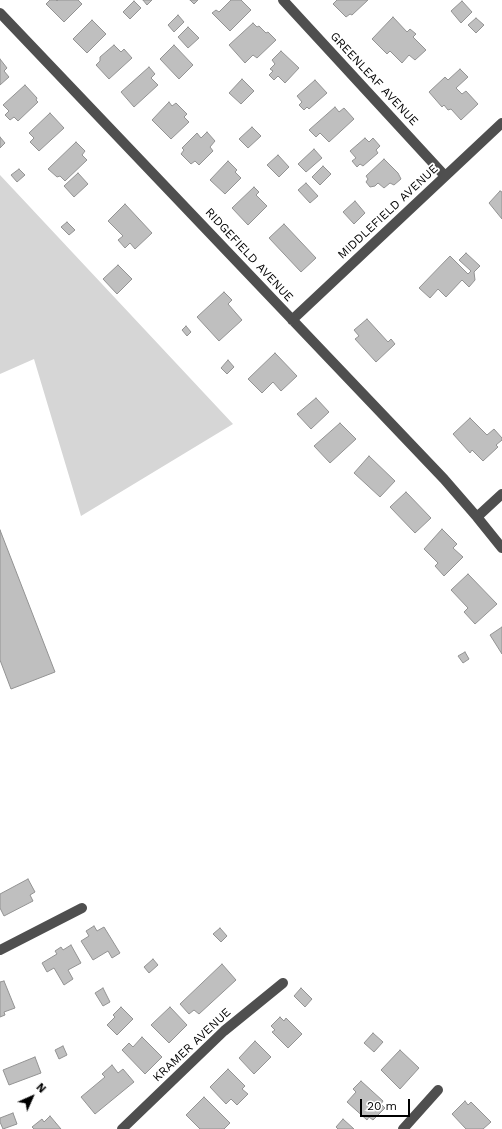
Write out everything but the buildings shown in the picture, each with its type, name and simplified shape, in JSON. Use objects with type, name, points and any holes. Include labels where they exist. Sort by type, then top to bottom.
[{"type":"street","name":"GREENLEAF AVENUE","points":[[283,0],[445,176]]},
{"type":"street","name":"RIDGEFIELD AVENUE","points":[[0,13],[444,479],[502,548]]},
{"type":"street","name":"MIDDLEFIELD AVENUE","points":[[292,320],[502,123]]},
{"type":"street","points":[[477,517],[502,494]]},
{"type":"street","points":[[0,950],[82,908]]},
{"type":"street","name":"KRAMER AVENUE","points":[[122,1129],[224,1031],[283,984]]},
{"type":"street","points":[[403,1129],[438,1090]]},
{"type":"shaded area","points":[[0,175],[233,424],[81,516],[34,359],[0,374]]}]
